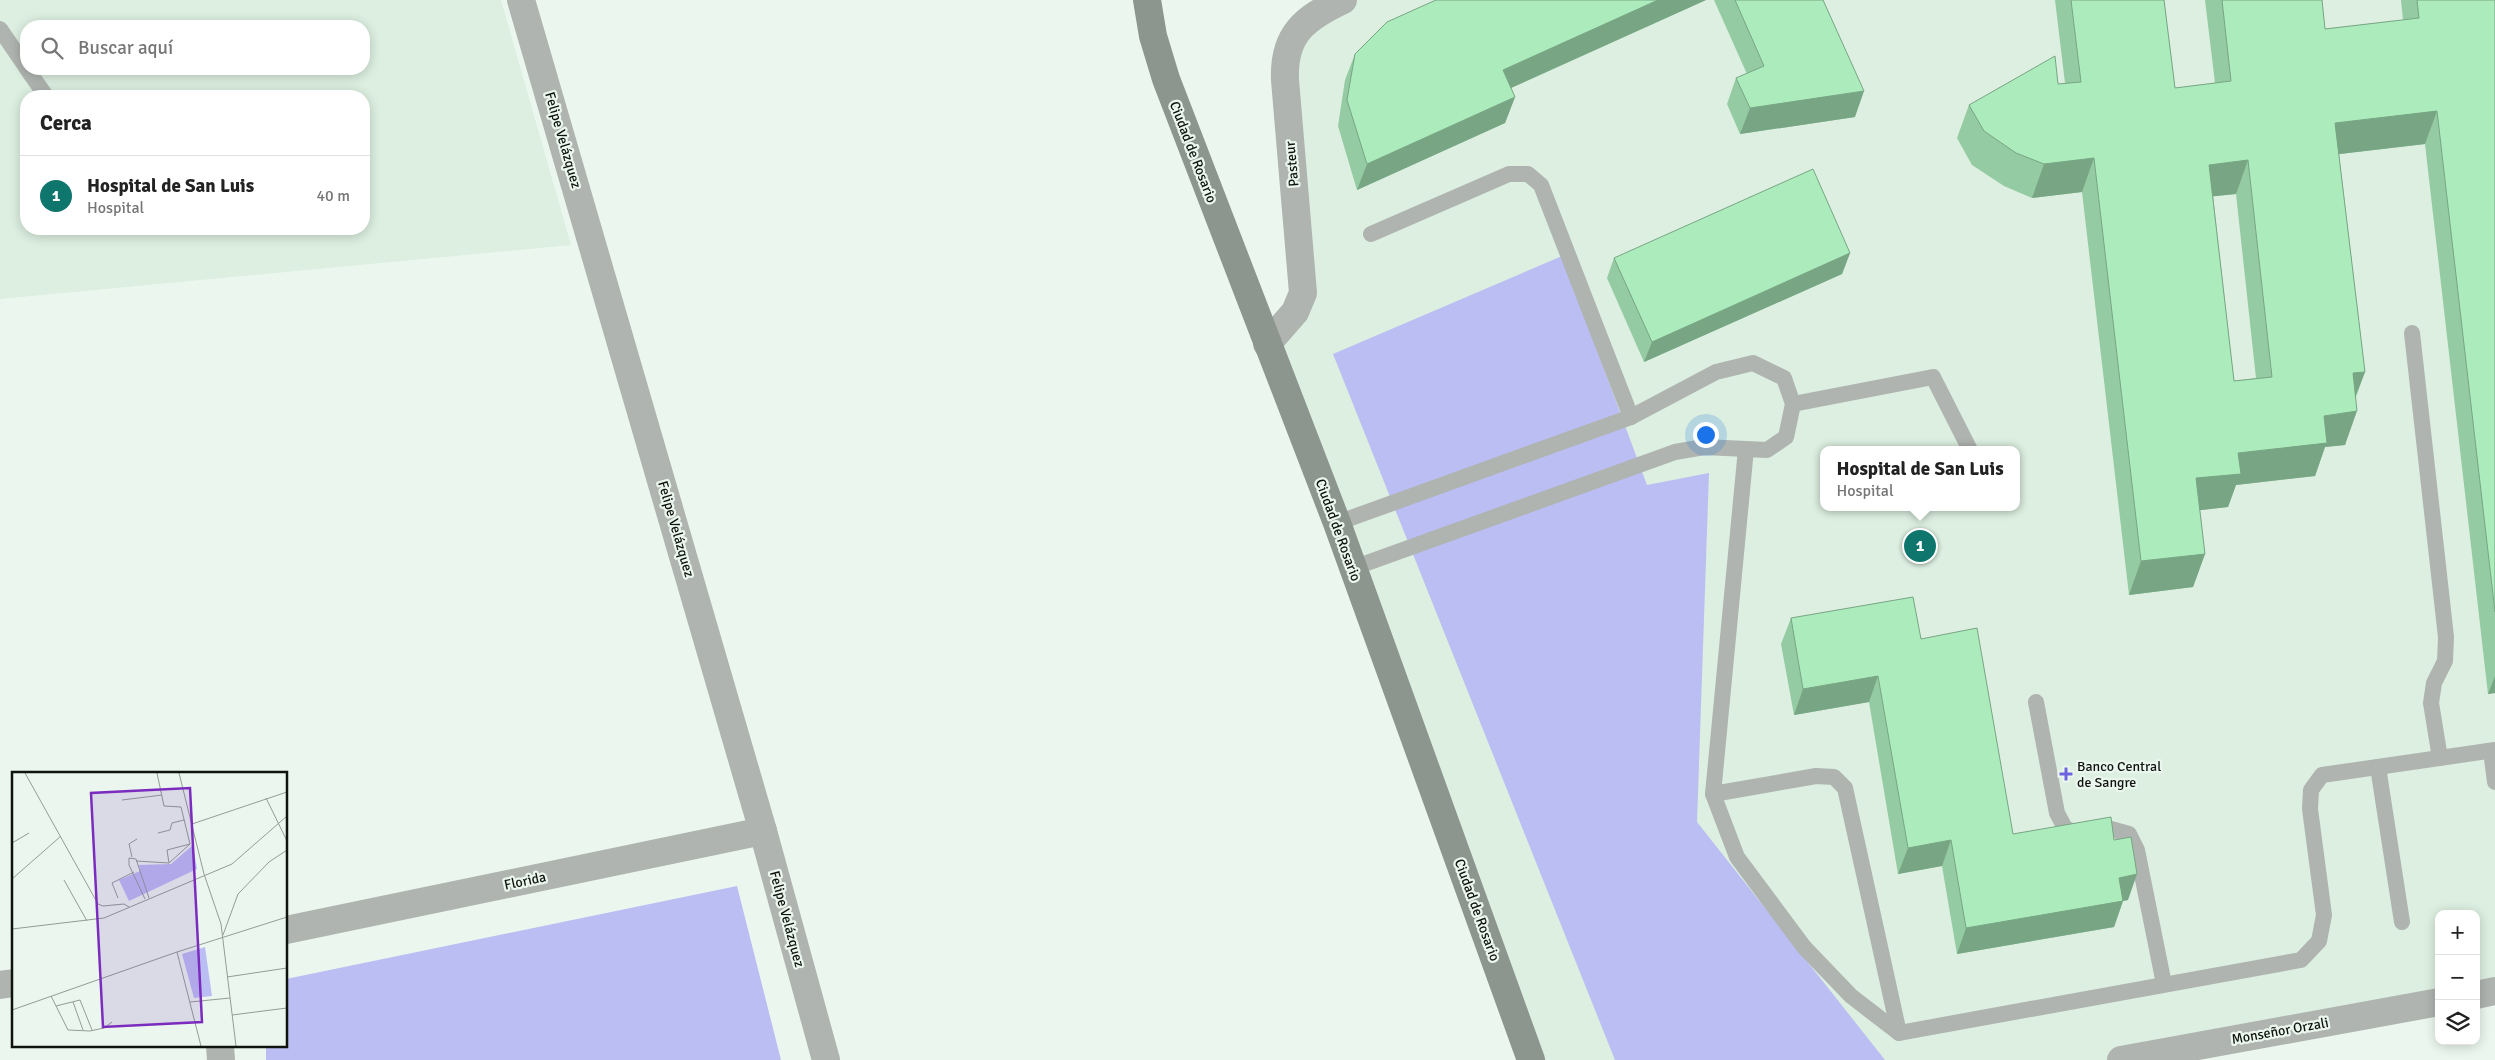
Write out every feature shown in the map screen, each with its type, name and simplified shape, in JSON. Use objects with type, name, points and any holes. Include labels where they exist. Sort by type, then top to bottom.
[{"type":"main road","name":"Ciudad de Rosario","points":[[1147,0],[1154,36],[1166,79],[1353,568],[1531,1060]]},
{"type":"street","name":"Felipe Velázquez","points":[[521,0],[763,831],[826,1060]]},
{"type":"street","name":"Pasteur","points":[[1267,344],[1295,312],[1303,293],[1285,80],[1288,48],[1299,27],[1315,14],[1343,0]]},
{"type":"street","name":"Florida","points":[[288,930],[763,831]]},
{"type":"street","points":[[2480,994],[2495,991]]},
{"type":"street","name":"Monseñor Orzali","points":[[2121,1060],[2435,1003]]},
{"type":"lane","points":[[0,29],[20,58]]},
{"type":"lane","points":[[32,75],[42,90]]},
{"type":"lane","points":[[1371,234],[1509,174],[1528,174],[1541,185],[1631,416]]},
{"type":"lane","points":[[2412,333],[2446,637],[2445,661],[2434,682],[2431,703],[2440,758]]},
{"type":"lane","points":[[1336,523],[1631,416],[1716,372],[1753,363],[1784,378],[1793,404],[1786,437],[1767,450],[1704,447],[1675,452],[1353,568]]},
{"type":"lane","points":[[1793,404],[1933,376],[1968,446]]},
{"type":"lane","points":[[1746,449],[1713,794],[1737,857],[1804,947],[1852,996],[1899,1033],[2300,960],[2319,941],[2324,915],[2310,809],[2311,790],[2322,775],[2493,750],[2495,782]]},
{"type":"lane","points":[[2036,702],[2057,813],[2065,828],[2079,834],[2111,829],[2129,834],[2137,850],[2164,984]]},
{"type":"lane","points":[[2378,767],[2402,922]]},
{"type":"lane","points":[[1713,794],[1816,776],[1834,778],[1845,788],[1899,1033]]},
{"type":"shaded area","points":[[0,0],[501,0],[571,245],[0,299]]},
{"type":"shaded area","points":[[1343,0],[2495,0],[2495,991],[2480,994],[2480,910],[2435,910],[2435,1003],[2121,1060],[1531,1060],[1267,344],[1295,312],[1286,58]]},
{"type":"shaded area","points":[[1562,256],[1647,485],[1709,473],[1697,822],[1885,1060],[1615,1060],[1333,354]]},
{"type":"shaded area","points":[[737,886],[781,1060],[266,1060],[266,1048],[288,1048],[288,979]]},
{"type":"building","points":[[1436,0],[1658,0],[1503,70],[1515,97],[1367,164],[1347,100],[1355,54],[1387,22]]},
{"type":"building","points":[[1735,0],[1823,0],[1864,91],[1750,108],[1736,78],[1764,66]]},
{"type":"building","points":[[2071,0],[2164,0],[2175,88],[2231,81],[2222,0],[2322,0],[2325,29],[2419,18],[2417,0],[2495,0],[2495,612],[2437,111],[2335,123],[2365,372],[2353,373],[2357,411],[2324,416],[2327,443],[2238,453],[2241,474],[2196,478],[2205,554],[2141,561],[2094,158],[2044,164],[2016,153],[1984,131],[1969,105],[2055,56],[2058,84],[2081,82]],"holes":[[[2248,160],[2272,377],[2234,381],[2209,165]]]},
{"type":"building","points":[[1813,169],[1850,253],[1652,342],[1614,258]]},
{"type":"building","points":[[1913,597],[1921,639],[1977,628],[2013,834],[2111,817],[2114,840],[2131,837],[2137,874],[2119,878],[2123,901],[1966,928],[1951,840],[1908,848],[1878,676],[1803,689],[1791,618]]},
{"type":"place","name":"Hospital de San Luis","points":[[1920,546]]},
{"type":"place","name":"Banco Central de Sangre","points":[[2066,774]]}]
